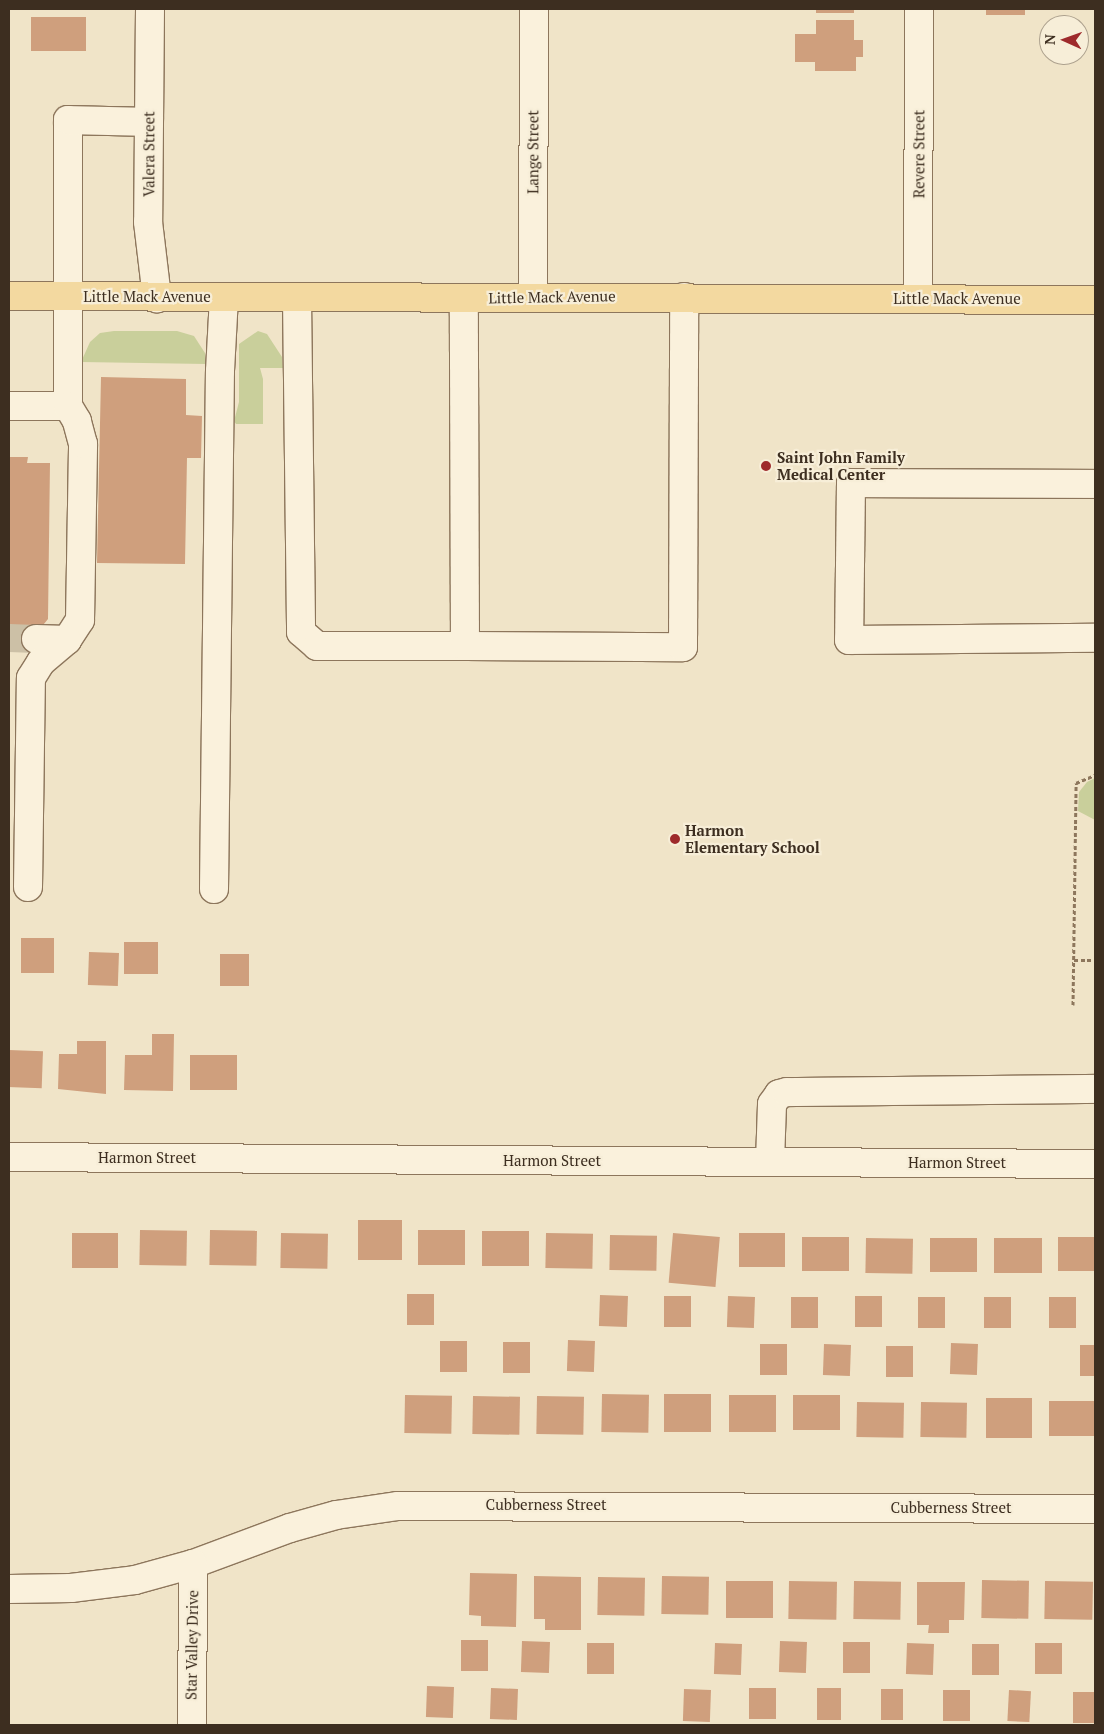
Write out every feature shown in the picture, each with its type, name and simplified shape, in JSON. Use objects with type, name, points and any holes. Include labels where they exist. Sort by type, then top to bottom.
[{"type":"main road","name":"Little Mack Avenue","points":[[9,296],[464,298],[533,296],[1095,300]]},
{"type":"street","name":"Valera Street","points":[[150,9],[148,222],[157,298]]},
{"type":"street","name":"Lange Street","points":[[533,296],[534,9]]},
{"type":"street","name":"Revere Street","points":[[918,299],[919,9]]},
{"type":"street","points":[[28,887],[31,678],[41,662],[67,640],[80,620],[83,444],[77,421],[68,406],[68,120],[149,122]]},
{"type":"street","points":[[214,889],[220,371],[224,297]]},
{"type":"street","points":[[297,298],[301,632],[317,646],[683,647],[684,297]]},
{"type":"street","points":[[464,298],[465,646]]},
{"type":"street","points":[[9,406],[68,406]]},
{"type":"street","points":[[1095,484],[851,483],[849,640],[1095,638]]},
{"type":"street","points":[[36,639],[67,640]]},
{"type":"street","points":[[770,1162],[772,1104],[779,1094],[787,1092],[1095,1089]]},
{"type":"street","name":"Harmon Street","points":[[9,1157],[1095,1164]]},
{"type":"street","name":"Cubberness Street","points":[[9,1588],[71,1588],[135,1580],[193,1564],[290,1528],[336,1516],[398,1506],[1095,1509]]},
{"type":"street","name":"Star Valley Drive","points":[[192,1725],[193,1564]]},
{"type":"path","points":[[1073,1006],[1076,783],[1095,775]]},
{"type":"path","points":[[1074,960],[1095,960]]},
{"type":"green space","points":[[114,331],[177,331],[194,336],[205,353],[206,364],[81,362],[90,342],[100,333]]},
{"type":"green space","points":[[258,331],[267,334],[282,357],[283,368],[260,368],[263,379],[263,424],[236,424],[234,421],[239,402],[239,344]]},
{"type":"green space","points":[[1095,778],[1095,820],[1078,811],[1079,792],[1087,782]]},
{"type":"building","points":[[816,9],[854,9],[854,13],[816,13]]},
{"type":"building","points":[[986,9],[1025,9],[1025,15],[986,15]]},
{"type":"building","points":[[31,17],[86,17],[86,51],[31,51]]},
{"type":"building","points":[[816,20],[854,20],[854,40],[863,40],[863,57],[856,57],[856,71],[815,71],[815,62],[795,62],[795,34],[816,34]]},
{"type":"building","points":[[101,377],[186,379],[186,415],[202,416],[201,458],[187,458],[185,564],[97,563]]},
{"type":"building","points":[[9,457],[28,457],[27,463],[50,463],[48,619],[39,630],[35,651],[9,651]]},
{"type":"building","points":[[21,938],[54,938],[54,973],[21,973]]},
{"type":"building","points":[[124,942],[158,942],[158,974],[124,974]]},
{"type":"building","points":[[89,952],[119,953],[118,986],[88,985]]},
{"type":"building","points":[[220,954],[249,954],[249,986],[220,986]]},
{"type":"building","points":[[152,1034],[174,1034],[173,1091],[124,1090],[125,1055],[152,1055]]},
{"type":"building","points":[[77,1041],[106,1041],[106,1094],[58,1089],[59,1054],[77,1054]]},
{"type":"building","points":[[9,1050],[43,1051],[42,1088],[9,1087]]},
{"type":"building","points":[[190,1055],[237,1055],[237,1090],[190,1090]]},
{"type":"building","points":[[358,1220],[402,1220],[402,1260],[358,1260]]},
{"type":"building","points":[[140,1230],[187,1231],[186,1266],[139,1265]]},
{"type":"building","points":[[210,1230],[257,1231],[256,1266],[209,1265]]},
{"type":"building","points":[[418,1230],[465,1230],[465,1265],[418,1265]]},
{"type":"building","points":[[482,1231],[529,1231],[529,1266],[482,1266]]},
{"type":"building","points":[[72,1233],[118,1233],[118,1268],[72,1268]]},
{"type":"building","points":[[281,1233],[328,1234],[327,1269],[280,1268]]},
{"type":"building","points":[[546,1233],[593,1234],[592,1269],[545,1268]]},
{"type":"building","points":[[673,1233],[720,1237],[715,1287],[669,1283]]},
{"type":"building","points":[[739,1233],[785,1233],[785,1267],[739,1267]]},
{"type":"building","points":[[610,1235],[657,1236],[656,1271],[609,1270]]},
{"type":"building","points":[[802,1237],[849,1237],[849,1271],[802,1271]]},
{"type":"building","points":[[1058,1237],[1095,1237],[1095,1271],[1058,1271]]},
{"type":"building","points":[[866,1238],[913,1239],[912,1274],[865,1273]]},
{"type":"building","points":[[930,1238],[977,1238],[977,1272],[930,1272]]},
{"type":"building","points":[[994,1238],[1042,1238],[1042,1273],[994,1273]]},
{"type":"building","points":[[407,1294],[434,1294],[434,1325],[407,1325]]},
{"type":"building","points":[[600,1295],[628,1296],[627,1327],[599,1326]]},
{"type":"building","points":[[664,1296],[691,1296],[691,1327],[664,1327]]},
{"type":"building","points":[[728,1296],[755,1297],[754,1328],[727,1327]]},
{"type":"building","points":[[855,1296],[882,1296],[882,1327],[855,1327]]},
{"type":"building","points":[[791,1297],[818,1297],[818,1328],[791,1328]]},
{"type":"building","points":[[918,1297],[945,1297],[945,1328],[918,1328]]},
{"type":"building","points":[[984,1297],[1011,1297],[1011,1328],[984,1328]]},
{"type":"building","points":[[1049,1297],[1076,1297],[1076,1328],[1049,1328]]},
{"type":"building","points":[[568,1340],[595,1341],[594,1372],[567,1371]]},
{"type":"building","points":[[440,1341],[467,1341],[467,1372],[440,1372]]},
{"type":"building","points":[[503,1342],[530,1342],[530,1373],[503,1373]]},
{"type":"building","points":[[951,1343],[978,1344],[977,1375],[950,1374]]},
{"type":"building","points":[[760,1344],[787,1344],[787,1375],[760,1375]]},
{"type":"building","points":[[824,1344],[851,1345],[850,1376],[823,1375]]},
{"type":"building","points":[[1080,1345],[1095,1345],[1095,1376],[1080,1376]]},
{"type":"building","points":[[886,1346],[913,1346],[913,1377],[886,1377]]},
{"type":"building","points":[[602,1394],[649,1395],[648,1433],[601,1432]]},
{"type":"building","points":[[664,1394],[711,1394],[711,1432],[664,1432]]},
{"type":"building","points":[[405,1395],[452,1396],[451,1434],[404,1433]]},
{"type":"building","points":[[729,1395],[776,1395],[776,1432],[729,1432]]},
{"type":"building","points":[[793,1395],[840,1395],[840,1430],[793,1430]]},
{"type":"building","points":[[473,1396],[520,1397],[519,1435],[472,1434]]},
{"type":"building","points":[[537,1396],[584,1397],[583,1435],[536,1434]]},
{"type":"building","points":[[986,1398],[1032,1398],[1032,1438],[986,1438]]},
{"type":"building","points":[[1049,1401],[1095,1401],[1095,1436],[1049,1436]]},
{"type":"building","points":[[857,1402],[904,1403],[903,1438],[856,1437]]},
{"type":"building","points":[[921,1402],[967,1403],[966,1438],[920,1437]]},
{"type":"building","points":[[470,1573],[517,1574],[516,1627],[481,1626],[481,1616],[469,1615]]},
{"type":"building","points":[[534,1576],[581,1577],[581,1630],[545,1630],[545,1619],[534,1619]]},
{"type":"building","points":[[662,1576],[709,1577],[708,1615],[661,1614]]},
{"type":"building","points":[[598,1577],[645,1578],[644,1616],[597,1615]]},
{"type":"building","points":[[982,1580],[1029,1581],[1028,1619],[981,1618]]},
{"type":"building","points":[[726,1581],[773,1581],[773,1618],[726,1618]]},
{"type":"building","points":[[789,1581],[837,1582],[836,1620],[788,1619]]},
{"type":"building","points":[[854,1581],[901,1582],[900,1620],[853,1619]]},
{"type":"building","points":[[1045,1581],[1093,1582],[1092,1620],[1044,1619]]},
{"type":"building","points":[[917,1582],[965,1582],[964,1620],[949,1620],[949,1633],[928,1633],[929,1625],[917,1625]]},
{"type":"building","points":[[461,1640],[488,1640],[488,1671],[461,1671]]},
{"type":"building","points":[[522,1641],[550,1642],[549,1673],[521,1672]]},
{"type":"building","points":[[780,1641],[807,1642],[806,1673],[779,1672]]},
{"type":"building","points":[[843,1642],[870,1642],[870,1673],[843,1673]]},
{"type":"building","points":[[587,1643],[614,1643],[614,1674],[587,1674]]},
{"type":"building","points":[[715,1643],[742,1644],[741,1675],[714,1674]]},
{"type":"building","points":[[907,1643],[934,1644],[933,1675],[906,1674]]},
{"type":"building","points":[[1035,1643],[1062,1643],[1062,1674],[1035,1674]]},
{"type":"building","points":[[972,1644],[999,1644],[999,1675],[972,1675]]},
{"type":"building","points":[[427,1686],[454,1687],[453,1718],[426,1717]]},
{"type":"building","points":[[491,1688],[518,1689],[517,1720],[490,1719]]},
{"type":"building","points":[[749,1688],[776,1688],[776,1719],[749,1719]]},
{"type":"building","points":[[817,1688],[841,1688],[841,1720],[817,1720]]},
{"type":"building","points":[[684,1689],[711,1690],[710,1722],[683,1721]]},
{"type":"building","points":[[881,1689],[903,1689],[903,1720],[881,1720]]},
{"type":"building","points":[[943,1690],[970,1690],[970,1721],[943,1721]]},
{"type":"building","points":[[1009,1690],[1031,1691],[1029,1722],[1007,1721]]},
{"type":"building","points":[[1073,1692],[1095,1692],[1095,1723],[1073,1723]]},
{"type":"tunnel","points":[[9,638],[36,639]]},
{"type":"place","name":"Saint John Family Medical Center","points":[[766,466]]},
{"type":"place","name":"Harmon Elementary School","points":[[675,839]]}]
